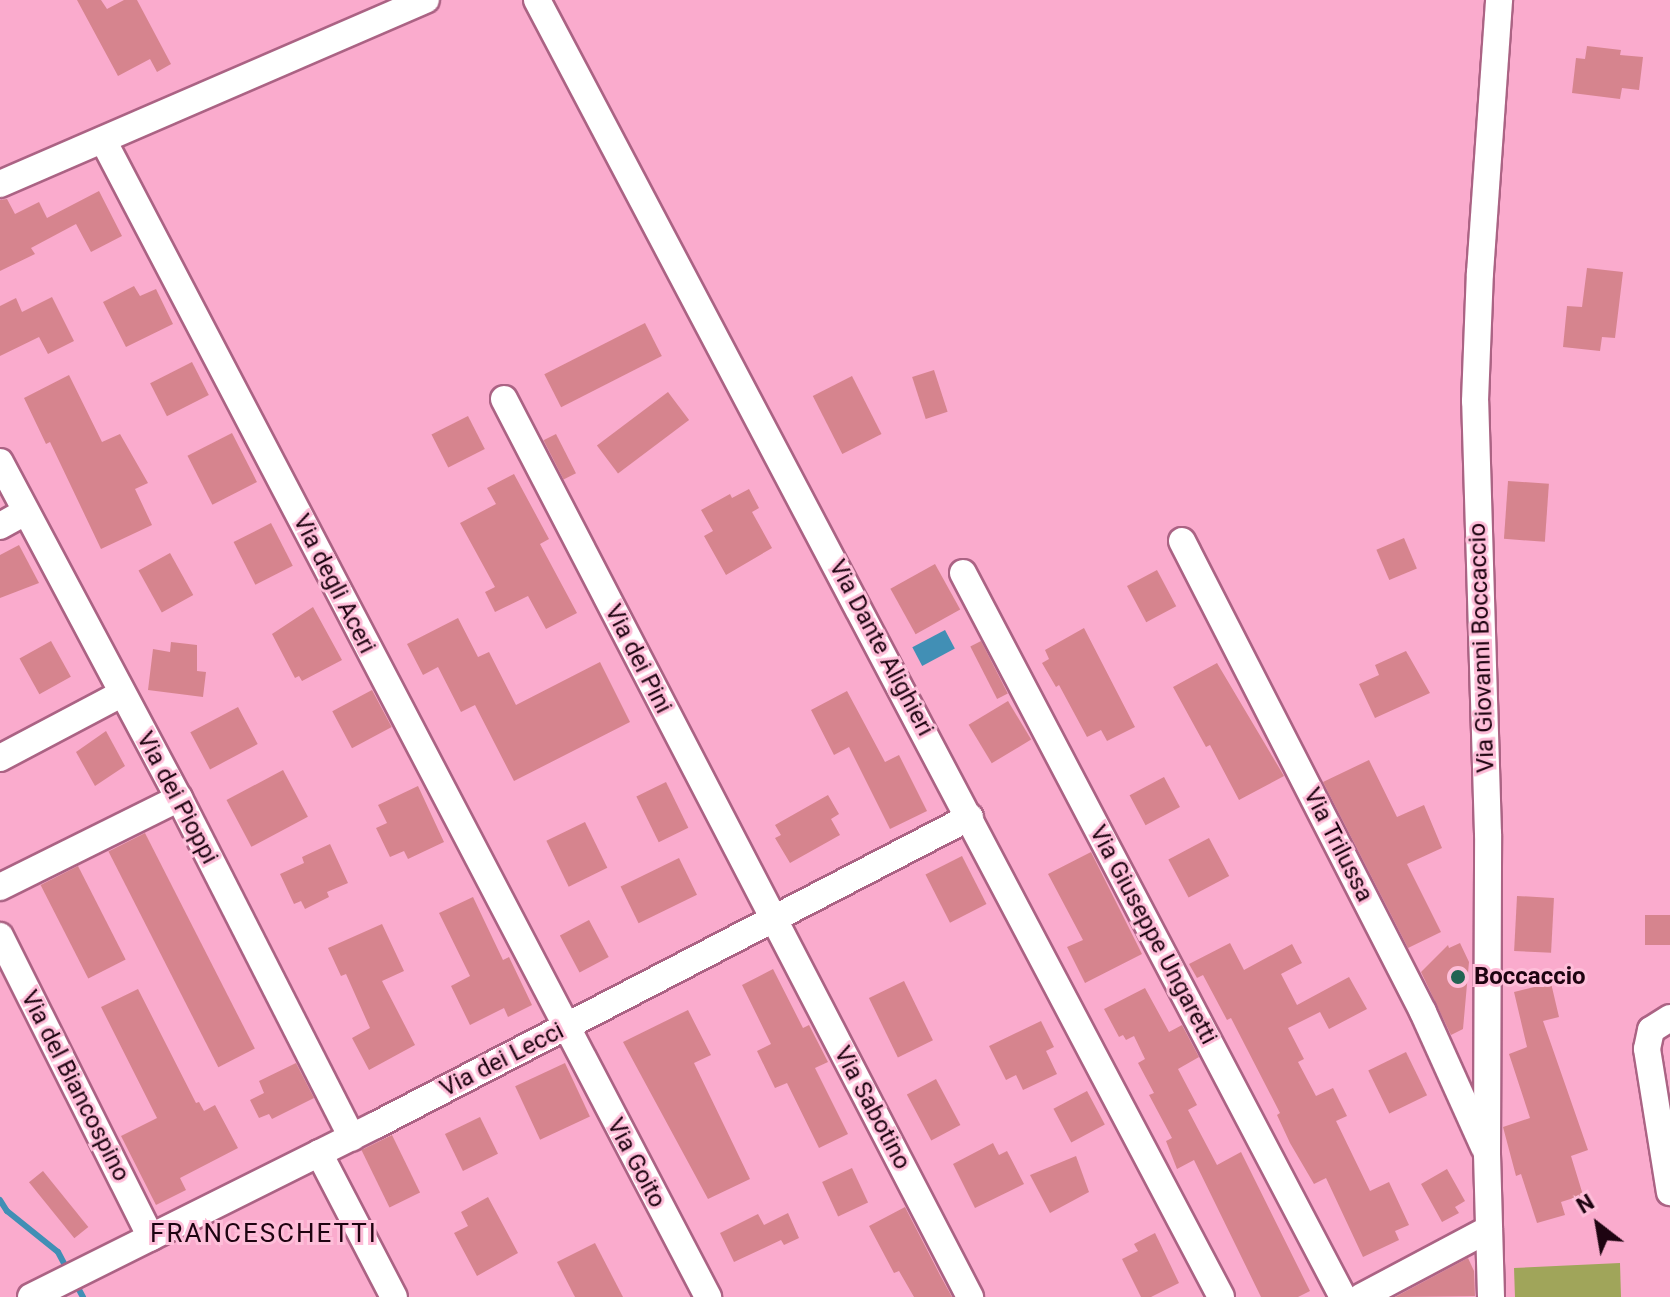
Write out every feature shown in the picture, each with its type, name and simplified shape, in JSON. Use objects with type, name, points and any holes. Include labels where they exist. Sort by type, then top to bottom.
[{"type":"street","points":[[0,184],[426,0]]},
{"type":"street","name":"Via Dante Alighieri","points":[[537,0],[1221,1297]]},
{"type":"street","name":"Via Giovanni Boccaccio","points":[[1491,1297],[1487,1154],[1489,910],[1475,401],[1477,316],[1499,0]]},
{"type":"street","name":"Via degli Aceri","points":[[103,140],[564,1028]]},
{"type":"street","name":"Via dei Pini","points":[[504,399],[773,920]]},
{"type":"street","name":"Via dei Pioppi","points":[[0,462],[179,798],[352,1137]]},
{"type":"street","points":[[0,526],[25,512]]},
{"type":"street","name":"Via Trilussa","points":[[1182,541],[1423,1012],[1487,1154]]},
{"type":"street","name":"Via Giuseppe Ungaretti","points":[[963,573],[1343,1297]]},
{"type":"street","points":[[0,758],[121,694]]},
{"type":"street","points":[[0,887],[179,798]]},
{"type":"street","name":"Via dei Lecci","points":[[31,1297],[352,1137],[970,817]]},
{"type":"street","name":"Via Sabotino","points":[[773,920],[970,1297]]},
{"type":"street","name":"Via del Biancospino","points":[[0,936],[151,1237]]},
{"type":"street","points":[[1670,1018],[1651,1030],[1647,1049],[1670,1192]]},
{"type":"street","name":"Via Goito","points":[[564,1028],[708,1297]]},
{"type":"street","points":[[319,1153],[394,1297]]},
{"type":"street","points":[[1361,1297],[1489,1229]]},
{"type":"green space","points":[[1620,1263],[1621,1297],[1515,1297],[1514,1268]]},
{"type":"water","points":[[945,630],[955,649],[922,666],[912,647]]},
{"type":"building","points":[[77,0],[101,0],[107,9],[124,0],[137,0],[171,64],[157,72],[150,59],[118,76]]},
{"type":"building","points":[[1587,46],[1621,50],[1620,55],[1643,57],[1639,90],[1622,88],[1620,99],[1572,93],[1576,58],[1585,59]]},
{"type":"building","points":[[99,191],[122,236],[91,252],[76,224],[31,248],[35,254],[0,271],[0,200],[7,199],[15,214],[39,202],[47,218]]},
{"type":"building","points":[[1587,268],[1623,272],[1615,338],[1602,337],[1600,351],[1563,347],[1567,306],[1582,307]]},
{"type":"building","points":[[134,286],[140,296],[156,289],[173,324],[126,347],[103,302]]},
{"type":"building","points":[[52,297],[74,341],[48,354],[39,337],[0,356],[0,306],[16,298],[22,312]]},
{"type":"building","points":[[645,323],[662,356],[561,407],[544,374]]},
{"type":"building","points":[[192,362],[209,395],[167,416],[150,383]]},
{"type":"building","points":[[934,370],[948,412],[926,419],[912,377]]},
{"type":"building","points":[[69,375],[102,442],[120,434],[148,483],[135,489],[152,525],[101,549],[50,442],[46,444],[24,398]]},
{"type":"building","points":[[852,376],[882,434],[842,454],[813,396]]},
{"type":"building","points":[[668,392],[689,420],[618,474],[597,446]]},
{"type":"building","points":[[468,416],[485,449],[448,468],[431,435]]},
{"type":"building","points":[[232,433],[257,482],[212,505],[187,456]]},
{"type":"building","points":[[556,434],[576,473],[564,480],[544,440]]},
{"type":"building","points":[[514,474],[549,539],[540,544],[577,613],[546,629],[528,596],[495,612],[485,592],[495,587],[460,523],[496,504],[487,488]]},
{"type":"building","points":[[1508,481],[1549,484],[1545,542],[1504,539]]},
{"type":"building","points":[[749,489],[759,508],[752,512],[772,548],[726,575],[704,536],[713,531],[701,510],[730,494],[732,498]]},
{"type":"building","points":[[271,523],[293,566],[255,585],[234,542]]},
{"type":"building","points":[[1404,538],[1417,568],[1389,580],[1376,550]]},
{"type":"building","points":[[19,545],[39,583],[0,598],[0,555]]},
{"type":"building","points":[[170,553],[193,595],[162,612],[139,570]]},
{"type":"building","points":[[935,564],[960,609],[916,634],[890,589]]},
{"type":"building","points":[[1157,570],[1176,606],[1146,622],[1127,586]]},
{"type":"building","points":[[313,607],[342,660],[302,681],[299,676],[295,678],[272,634]]},
{"type":"building","points":[[458,618],[478,657],[489,652],[516,705],[600,662],[630,722],[514,781],[475,705],[461,712],[438,667],[423,675],[407,644]]},
{"type":"building","points":[[1084,628],[1135,727],[1107,741],[1101,730],[1087,737],[1059,685],[1056,687],[1042,663],[1049,659],[1045,650]]},
{"type":"building","points":[[51,641],[71,677],[39,694],[20,658]]},
{"type":"building","points":[[981,641],[1008,694],[997,699],[970,646]]},
{"type":"building","points":[[171,642],[197,645],[197,671],[206,672],[203,697],[148,690],[153,649],[170,652]]},
{"type":"building","points":[[1406,651],[1430,693],[1375,718],[1359,684],[1379,675],[1375,665]]},
{"type":"building","points":[[1217,663],[1284,776],[1239,800],[1210,745],[1206,747],[1173,687]]},
{"type":"building","points":[[372,690],[392,727],[352,748],[332,711]]},
{"type":"building","points":[[847,691],[885,762],[899,755],[927,811],[890,829],[849,747],[834,755],[811,710]]},
{"type":"building","points":[[1008,701],[1031,740],[992,763],[969,725]]},
{"type":"building","points":[[238,707],[258,744],[210,769],[190,732]]},
{"type":"building","points":[[106,731],[125,766],[95,786],[76,752]]},
{"type":"building","points":[[1369,760],[1397,817],[1424,805],[1442,848],[1407,864],[1441,932],[1408,948],[1323,782]]},
{"type":"building","points":[[283,770],[308,817],[251,847],[226,800]]},
{"type":"building","points":[[1164,777],[1180,807],[1146,825],[1130,795]]},
{"type":"building","points":[[666,782],[688,828],[659,842],[636,796]]},
{"type":"building","points":[[418,786],[444,842],[408,859],[404,851],[390,857],[376,828],[387,823],[378,805]]},
{"type":"building","points":[[828,795],[839,814],[831,819],[840,835],[790,863],[775,838],[781,835],[775,825]]},
{"type":"building","points":[[585,822],[607,868],[569,887],[546,841]]},
{"type":"building","points":[[145,833],[255,1049],[218,1067],[108,852]]},
{"type":"building","points":[[1209,838],[1229,876],[1189,898],[1168,860]]},
{"type":"building","points":[[330,844],[348,883],[327,892],[329,897],[305,909],[301,901],[294,904],[280,874],[304,863],[302,857]]},
{"type":"building","points":[[1091,852],[1142,954],[1085,983],[1067,947],[1083,940],[1048,874]]},
{"type":"building","points":[[962,856],[987,904],[950,923],[925,875]]},
{"type":"building","points":[[679,858],[697,895],[639,923],[621,886]]},
{"type":"building","points":[[78,866],[126,960],[88,979],[41,885]]},
{"type":"building","points":[[1517,896],[1554,898],[1551,953],[1514,951]]},
{"type":"building","points":[[473,897],[503,960],[509,957],[532,1005],[508,1017],[504,1008],[470,1025],[451,986],[470,976],[439,913]]},
{"type":"building","points":[[1645,915],[1670,915],[1670,945],[1645,945]]},
{"type":"building","points":[[589,920],[609,957],[580,973],[560,935]]},
{"type":"building","points":[[382,924],[404,971],[382,981],[415,1045],[369,1070],[352,1038],[370,1028],[346,974],[341,976],[328,948]]},
{"type":"building","points":[[1230,943],[1244,970],[1292,944],[1302,963],[1281,974],[1297,1005],[1349,977],[1367,1009],[1329,1029],[1320,1012],[1288,1028],[1304,1059],[1298,1062],[1316,1096],[1333,1088],[1347,1116],[1336,1121],[1370,1191],[1389,1182],[1409,1225],[1395,1231],[1399,1240],[1363,1257],[1326,1178],[1314,1184],[1290,1143],[1277,1115],[1280,1113],[1231,1018],[1227,1020],[1203,975],[1197,978],[1189,964]]},
{"type":"building","points":[[1460,943],[1469,962],[1463,1029],[1451,1035],[1421,972],[1448,945],[1449,948]]},
{"type":"building","points":[[773,969],[803,1028],[809,1025],[828,1062],[815,1068],[848,1134],[819,1148],[787,1083],[775,1088],[757,1051],[771,1044],[742,985]]},
{"type":"building","points":[[904,981],[933,1040],[898,1057],[869,998]]},
{"type":"building","points":[[1551,983],[1559,1017],[1543,1021],[1588,1150],[1571,1156],[1583,1195],[1561,1202],[1565,1215],[1537,1223],[1521,1174],[1516,1176],[1503,1127],[1530,1118],[1509,1054],[1527,1047],[1514,992]]},
{"type":"building","points":[[1145,988],[1169,1032],[1182,1025],[1199,1057],[1178,1069],[1197,1105],[1188,1110],[1217,1165],[1241,1152],[1310,1291],[1298,1297],[1261,1297],[1194,1160],[1177,1169],[1166,1141],[1172,1138],[1149,1095],[1154,1093],[1138,1063],[1145,1059],[1134,1036],[1126,1040],[1123,1035],[1119,1037],[1104,1009]]},
{"type":"building","points":[[138,989],[196,1103],[199,1102],[204,1111],[215,1105],[238,1148],[180,1178],[186,1190],[156,1205],[121,1136],[157,1118],[101,1007]]},
{"type":"building","points":[[688,1010],[711,1055],[694,1063],[750,1179],[708,1199],[623,1042]]},
{"type":"building","points":[[1041,1021],[1054,1047],[1046,1051],[1057,1074],[1023,1090],[1016,1075],[1006,1080],[989,1046]]},
{"type":"building","points":[[1406,1052],[1427,1095],[1389,1114],[1368,1070]]},
{"type":"building","points":[[296,1063],[314,1098],[272,1119],[269,1114],[259,1118],[250,1100],[264,1093],[259,1081]]},
{"type":"building","points":[[565,1063],[590,1116],[540,1140],[515,1086]]},
{"type":"building","points":[[936,1079],[960,1125],[931,1140],[907,1094]]},
{"type":"building","points":[[1087,1091],[1105,1125],[1071,1142],[1053,1109]]},
{"type":"building","points":[[480,1117],[498,1154],[463,1171],[445,1134]]},
{"type":"building","points":[[392,1135],[420,1193],[389,1207],[361,1150]]},
{"type":"building","points":[[993,1143],[999,1155],[1007,1151],[1024,1184],[975,1208],[953,1164]]},
{"type":"building","points":[[1076,1156],[1089,1192],[1050,1213],[1030,1175]]},
{"type":"building","points":[[852,1168],[868,1202],[838,1216],[822,1182]]},
{"type":"building","points":[[1447,1169],[1465,1201],[1455,1207],[1459,1213],[1442,1222],[1421,1184]]},
{"type":"building","points":[[43,1171],[88,1227],[74,1238],[29,1182]]},
{"type":"building","points":[[488,1197],[518,1253],[477,1276],[454,1233],[468,1226],[461,1212]]},
{"type":"building","points":[[905,1207],[952,1297],[914,1297],[899,1271],[894,1273],[869,1226]]},
{"type":"building","points":[[788,1213],[799,1238],[784,1245],[781,1240],[734,1262],[720,1233],[758,1214],[764,1225]]},
{"type":"building","points":[[1155,1233],[1179,1283],[1151,1297],[1141,1297],[1122,1259],[1138,1251],[1134,1244]]},
{"type":"building","points":[[595,1243],[623,1297],[575,1297],[557,1262]]},
{"type":"building","points":[[1468,1258],[1474,1271],[1475,1296],[1395,1297]]},
{"type":"waterway","points":[[0,1200],[7,1211],[58,1252],[68,1271]]},
{"type":"waterway","points":[[76,1284],[83,1297]]},
{"type":"place","name":"Boccaccio","points":[[1458,977]]},
{"type":"district","name":"FRANCESCHETTI","points":[[264,1234]]}]
